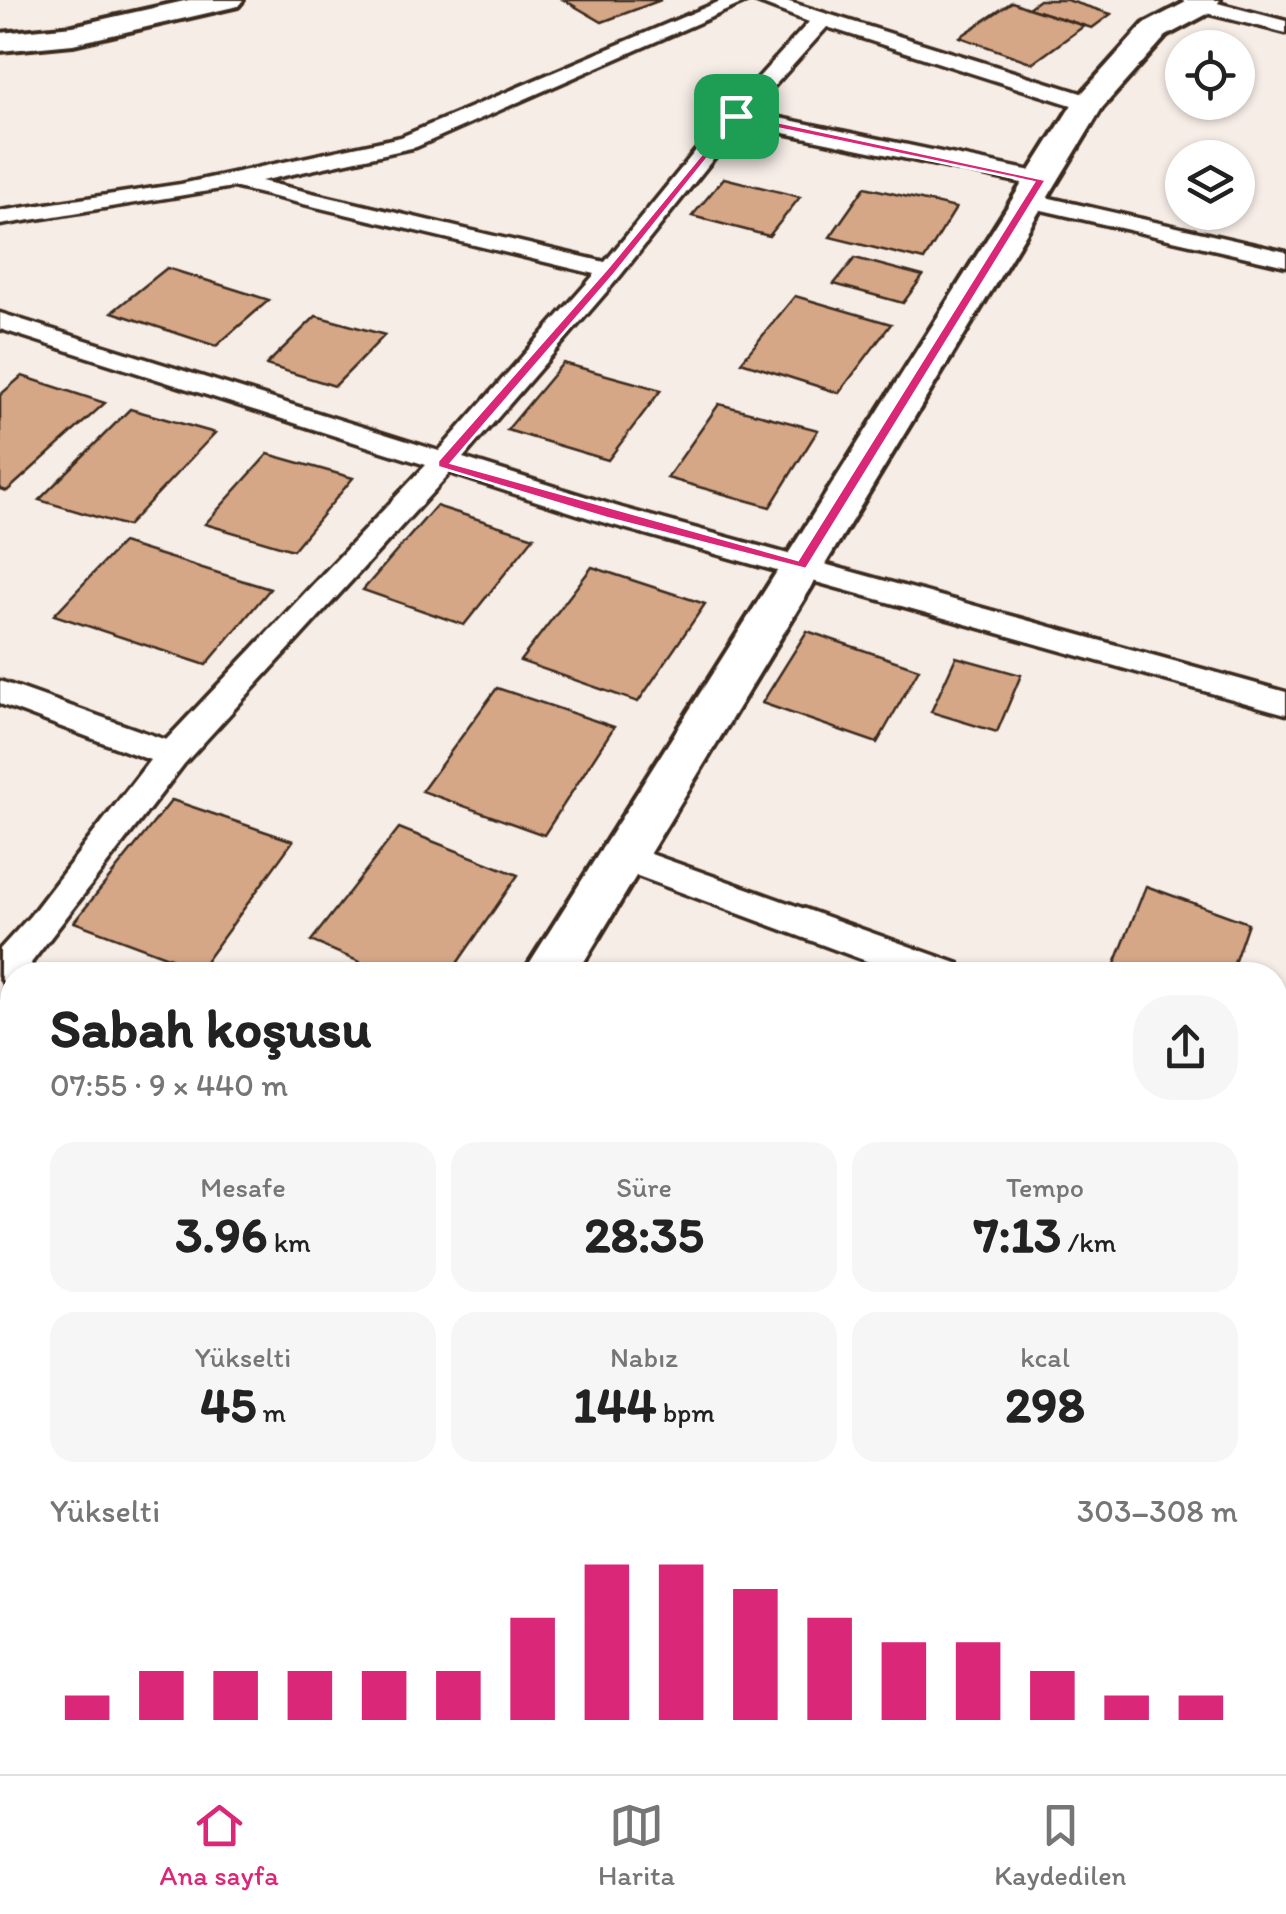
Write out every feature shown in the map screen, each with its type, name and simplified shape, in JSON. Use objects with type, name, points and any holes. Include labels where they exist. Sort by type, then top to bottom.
[{"type":"street","points":[[0,42],[74,35],[228,0]]},
{"type":"street","points":[[0,218],[231,180],[408,142],[740,0]]},
{"type":"street","points":[[762,0],[1089,103]]},
{"type":"street","points":[[556,962],[1089,103],[1155,30],[1200,2],[1286,27]]},
{"type":"street","points":[[10,958],[43,926],[172,756],[442,464],[822,20]]},
{"type":"street","points":[[736,116],[1034,190],[1286,259]]},
{"type":"street","points":[[231,180],[611,271]]},
{"type":"street","points":[[0,322],[612,515],[1286,703]]},
{"type":"street","points":[[0,692],[172,756]]},
{"type":"street","points":[[620,856],[910,962]]},
{"type":"building","points":[[564,0],[661,0],[602,22]]},
{"type":"building","points":[[1039,0],[1067,0],[1111,14],[1092,28],[1028,8]]},
{"type":"building","points":[[1012,2],[1084,26],[1033,63],[960,37]]},
{"type":"building","points":[[724,178],[800,197],[769,236],[692,216]]},
{"type":"building","points":[[865,187],[956,208],[924,260],[830,237]]},
{"type":"building","points":[[855,258],[923,276],[903,303],[834,284]]},
{"type":"building","points":[[167,268],[269,300],[216,346],[112,312]]},
{"type":"building","points":[[795,296],[891,324],[839,393],[741,362]]},
{"type":"building","points":[[316,316],[385,335],[335,386],[266,365]]},
{"type":"building","points":[[563,363],[661,390],[608,460],[507,430]]},
{"type":"building","points":[[22,376],[105,403],[7,491],[0,489],[0,395]]},
{"type":"building","points":[[719,404],[818,430],[770,507],[667,478]]},
{"type":"building","points":[[130,409],[215,433],[127,526],[39,500]]},
{"type":"building","points":[[268,454],[353,478],[293,550],[205,524]]},
{"type":"building","points":[[436,506],[534,537],[464,625],[363,590]]},
{"type":"building","points":[[122,543],[270,589],[206,665],[54,615]]},
{"type":"building","points":[[592,567],[705,604],[638,702],[520,661]]},
{"type":"building","points":[[807,631],[919,669],[877,743],[762,703]]},
{"type":"building","points":[[956,657],[1021,675],[997,732],[931,712]]},
{"type":"building","points":[[497,688],[614,727],[544,835],[422,791]]},
{"type":"building","points":[[172,800],[293,841],[205,962],[181,962],[74,922]]},
{"type":"building","points":[[399,828],[518,875],[458,962],[360,962],[311,941]]},
{"type":"building","points":[[1146,886],[1248,923],[1234,962],[1116,962]]},
{"type":"route","points":[[736,116],[1041,180],[802,566],[442,464],[611,271],[736,116]]}]
